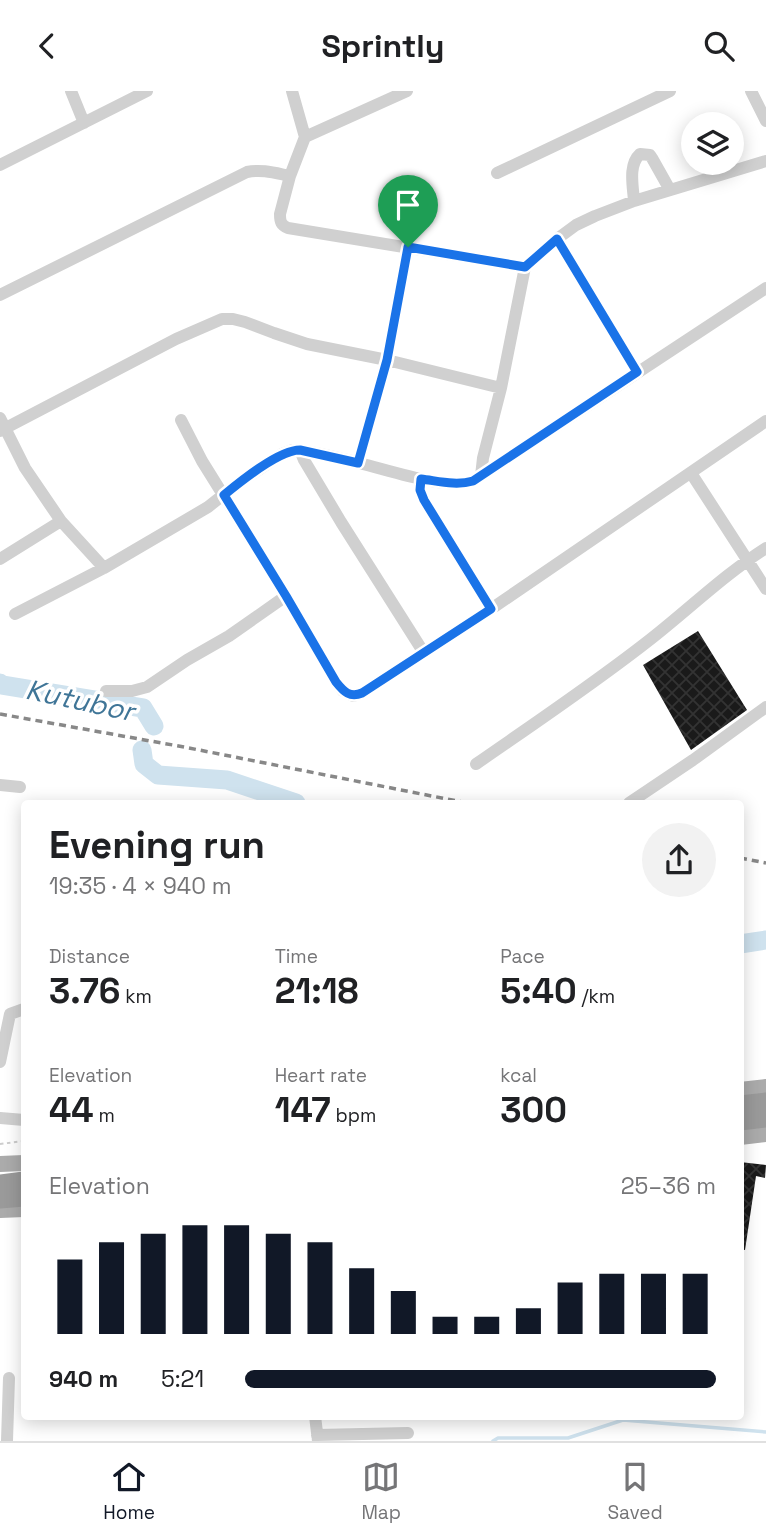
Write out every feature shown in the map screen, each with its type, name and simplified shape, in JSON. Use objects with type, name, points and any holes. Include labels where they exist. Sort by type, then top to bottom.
[{"type":"highway","points":[[744,1105],[766,1102]]},
{"type":"highway","points":[[744,1121],[766,1118]]},
{"type":"highway","points":[[0,1184],[21,1181]]},
{"type":"highway","points":[[0,1199],[21,1197]]},
{"type":"main road","points":[[744,1090],[766,1087]]},
{"type":"main road","points":[[744,1137],[766,1134]]},
{"type":"main road","points":[[0,1164],[21,1163]]},
{"type":"main road","points":[[0,1210],[21,1209]]},
{"type":"street","points":[[71,91],[84,123]]},
{"type":"street","points":[[0,165],[147,91]]},
{"type":"street","points":[[292,91],[305,137],[290,176],[280,214],[284,226],[525,267]]},
{"type":"street","points":[[305,137],[407,91]]},
{"type":"street","points":[[498,173],[670,91]]},
{"type":"street","points":[[751,91],[766,121]]},
{"type":"street","points":[[634,201],[634,164],[635,158],[640,154],[653,158],[670,190]]},
{"type":"street","points":[[481,476],[525,267],[576,225],[634,201],[766,161]]},
{"type":"street","points":[[0,295],[247,172],[265,170],[290,176]]},
{"type":"street","points":[[557,239],[637,372]]},
{"type":"street","points":[[358,463],[387,360],[408,247]]},
{"type":"street","points":[[15,614],[104,568],[208,507],[237,484],[282,454],[293,450],[421,479],[466,483],[481,476],[766,288]]},
{"type":"street","points":[[104,568],[61,521],[25,468],[1,426],[176,339],[222,320],[233,319],[307,344],[501,388]]},
{"type":"street","points":[[181,420],[202,461],[336,682],[343,691],[353,696],[362,693],[491,609],[766,421]]},
{"type":"street","points":[[300,450],[341,522],[424,653]]},
{"type":"street","points":[[691,473],[766,589]]},
{"type":"street","points":[[421,479],[420,490],[424,500],[491,609]]},
{"type":"street","points":[[0,559],[61,521]]},
{"type":"street","points":[[476,764],[611,669],[748,559],[766,548]]},
{"type":"street","points":[[106,691],[132,691],[147,687],[229,636],[286,596]]},
{"type":"street","points":[[633,800],[766,707]]},
{"type":"street","points":[[0,785],[20,787]]},
{"type":"street","points":[[0,1062],[10,1014],[21,1010]]},
{"type":"street","points":[[0,1118],[21,1120]]},
{"type":"street","points":[[7,1441],[9,1378]]},
{"type":"street","points":[[316,1420],[318,1438],[408,1433]]},
{"type":"path","points":[[0,1144],[21,1141]]},
{"type":"building","points":[[698,631],[747,710],[691,750],[643,665]]},
{"type":"building","points":[[744,1162],[766,1165],[765,1178],[756,1176],[745,1250]]},
{"type":"waterway","name":"Kutubor","points":[[0,683],[143,708],[154,726]]},
{"type":"waterway","points":[[142,750],[144,764],[158,775],[227,780],[287,800]]},
{"type":"waterway","points":[[744,943],[766,940]]},
{"type":"waterway","points":[[493,1441],[498,1438],[568,1438],[623,1420],[766,1432]]},
{"type":"railway","points":[[0,714],[452,800]]},
{"type":"railway","points":[[744,859],[766,863]]},
{"type":"route","points":[[557,239],[637,372],[473,481],[454,483],[421,479],[420,490],[424,500],[491,609],[362,693],[353,696],[343,691],[336,682],[224,495],[282,454],[293,450],[358,463],[387,360],[408,247],[525,267],[557,239]]}]
